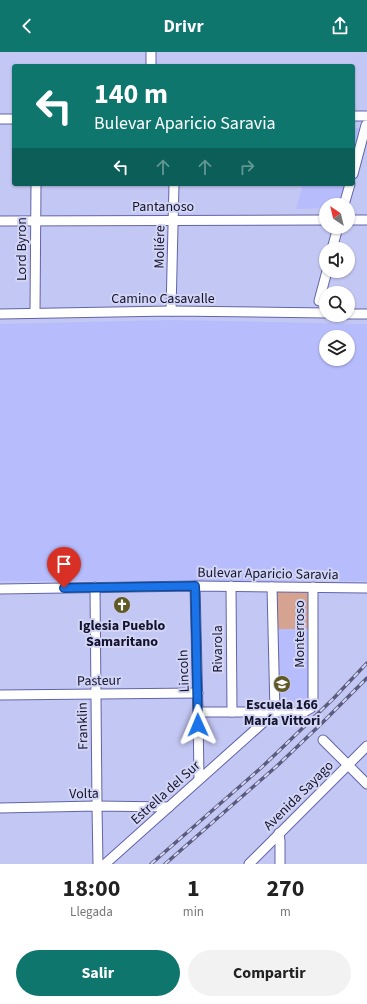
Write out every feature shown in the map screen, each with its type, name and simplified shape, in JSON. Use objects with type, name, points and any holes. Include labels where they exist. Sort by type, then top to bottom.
[{"type":"street","points":[[151,52],[151,64]]},
{"type":"street","points":[[355,117],[366,121],[355,166]]},
{"type":"street","points":[[0,119],[12,119]]},
{"type":"street","name":"Lord Byron","points":[[35,313],[36,186]]},
{"type":"street","name":"Moliére","points":[[171,311],[174,186]]},
{"type":"street","points":[[346,198],[349,186]]},
{"type":"street","name":"Pantanoso","points":[[0,221],[319,220]]},
{"type":"street","points":[[355,220],[367,220]]},
{"type":"street","name":"Camino Casavalle","points":[[0,314],[171,311],[319,313]]},
{"type":"street","points":[[355,314],[367,314]]},
{"type":"street","name":"Bulevar Aparicio Saravia","points":[[0,589],[195,586],[367,588]]},
{"type":"street","name":"Lincoln","points":[[195,586],[199,779]]},
{"type":"street","name":"Rivarola","points":[[231,586],[232,712]]},
{"type":"street","points":[[198,712],[275,712],[272,587]]},
{"type":"street","name":"Monterroso","points":[[275,712],[304,712],[311,708],[313,704],[313,587]]},
{"type":"street","name":"Franklin","points":[[95,588],[98,864]]},
{"type":"street","name":"Pasteur","points":[[0,695],[198,693]]},
{"type":"street","name":"Estrella del Sur","points":[[105,864],[275,712]]},
{"type":"street","points":[[323,740],[367,784]]},
{"type":"street","name":"Avenida Sayago","points":[[249,864],[367,746]]},
{"type":"street","name":"Volta","points":[[0,808],[97,806],[169,807]]},
{"type":"street","points":[[279,833],[280,864]]},
{"type":"shaded area","points":[[355,128],[362,128],[355,152]]},
{"type":"shaded area","points":[[302,186],[345,186],[342,198],[319,198],[319,208],[296,209]]},
{"type":"shaded area","points":[[171,320],[367,324],[367,581],[0,581],[0,324]]},
{"type":"shaded area","points":[[276,591],[310,592],[310,629],[275,629]]},
{"type":"shaded area","points":[[278,629],[307,629],[308,702],[278,702]]},
{"type":"railway","points":[[151,864],[262,767],[333,699],[367,663]]},
{"type":"railway","points":[[165,864],[278,765],[367,678]]},
{"type":"place","name":"Iglesia Pueblo Samaritano","points":[[122,605]]},
{"type":"place","name":"Escuela 166 María Vittori","points":[[282,684]]},
{"type":"route","points":[[64,588],[195,586],[198,725]]}]
